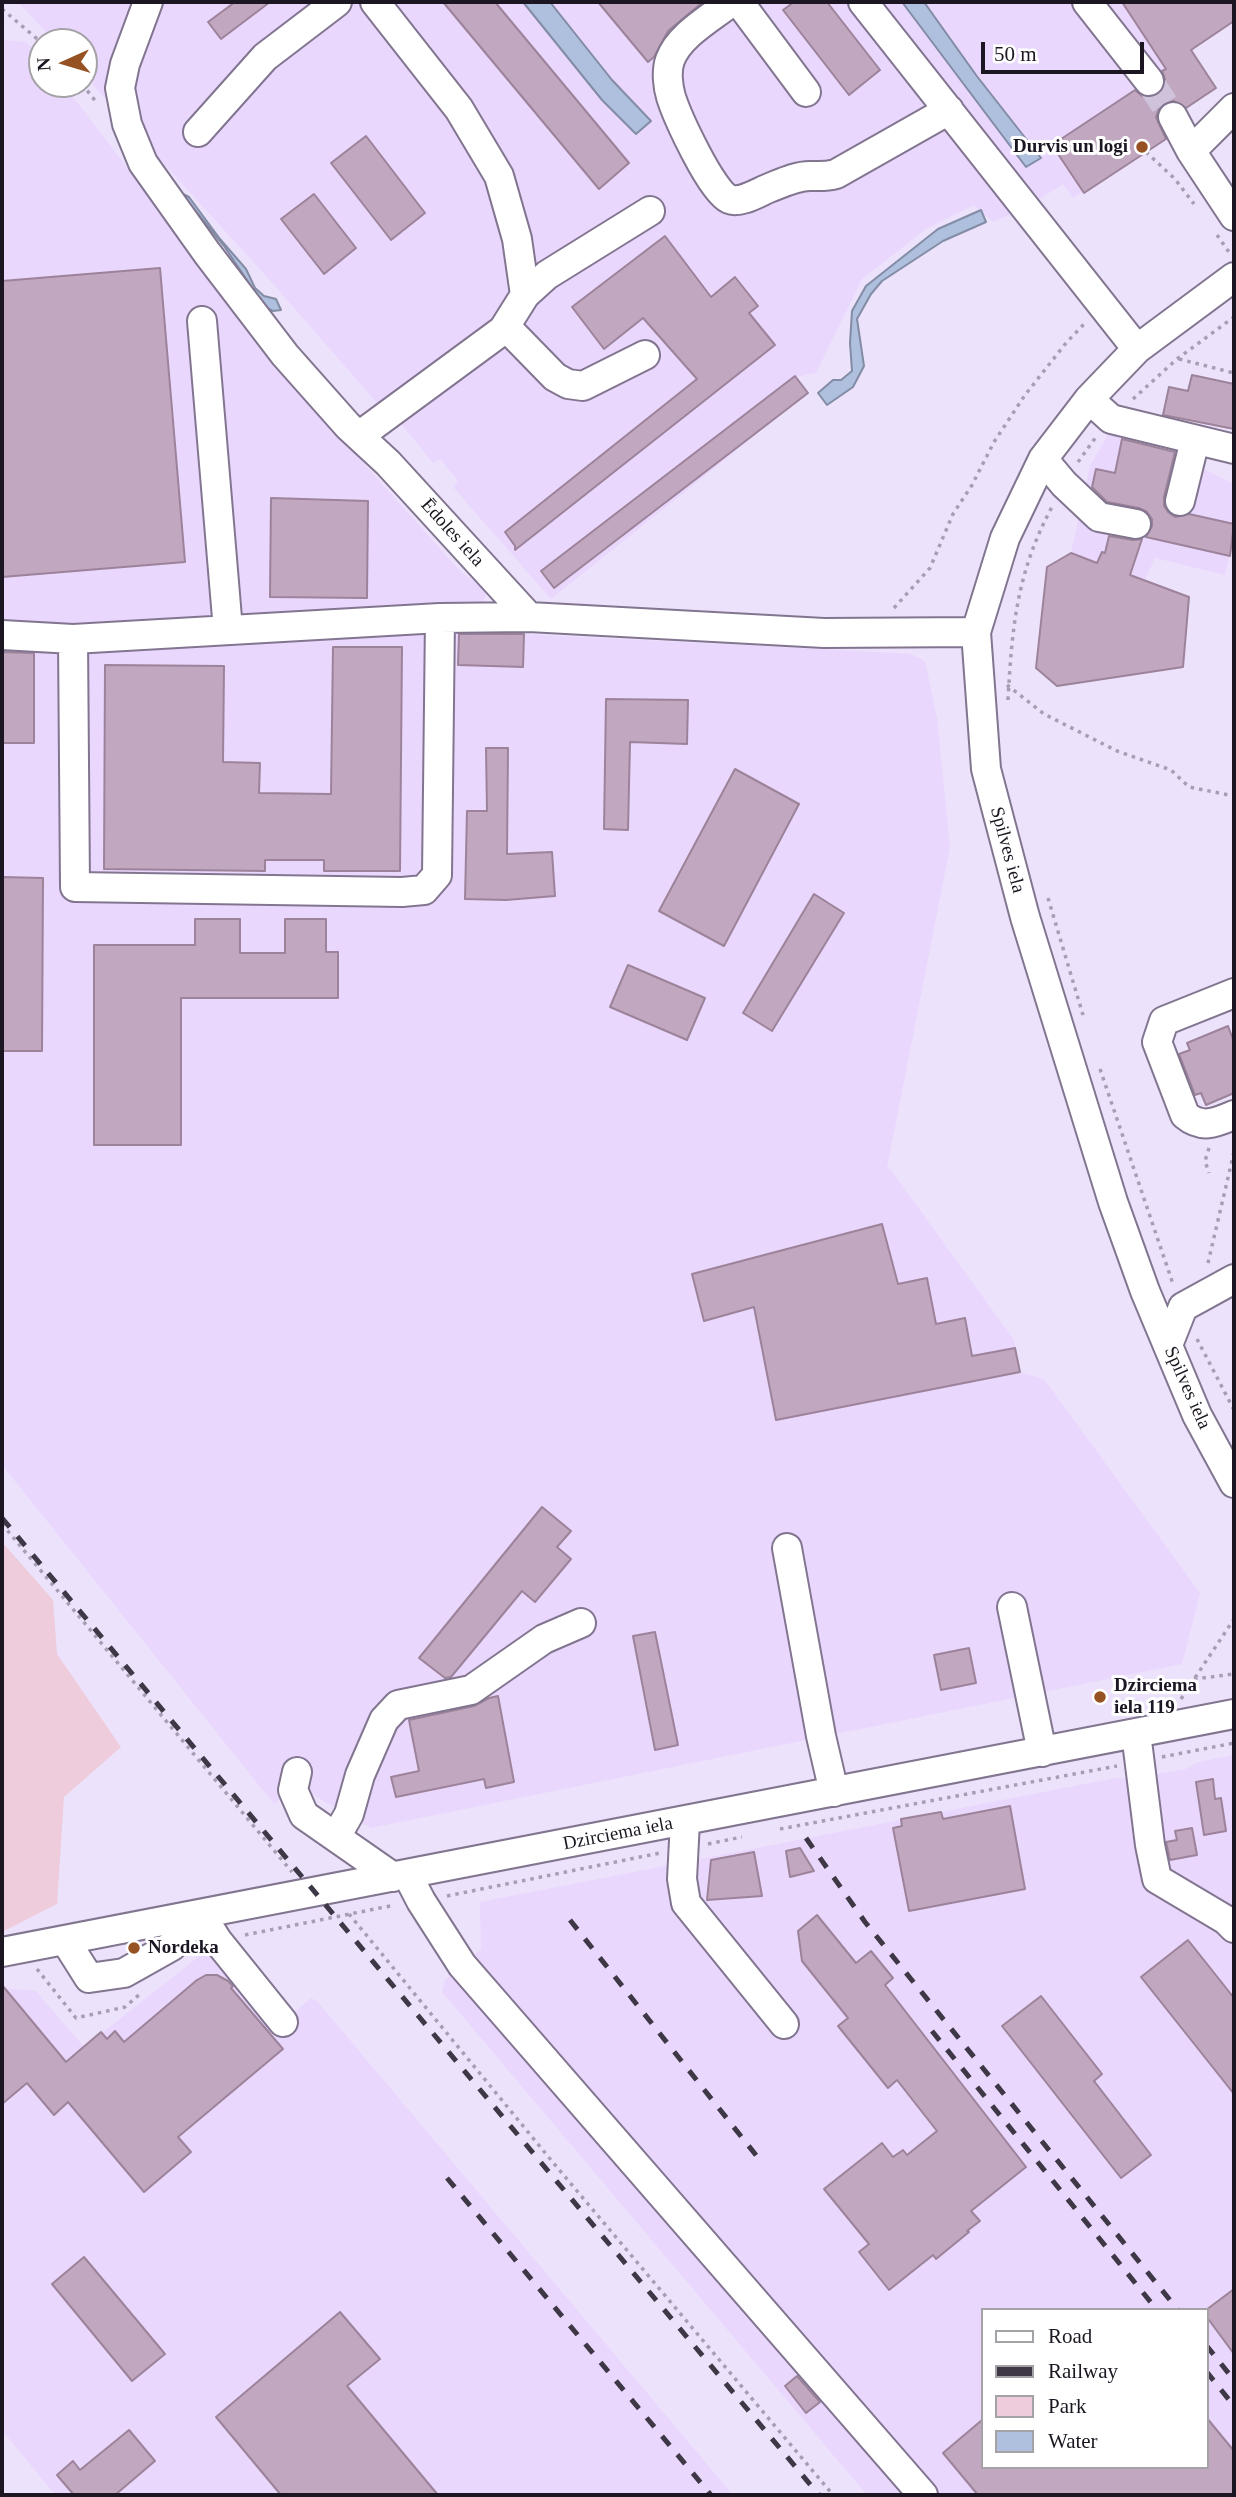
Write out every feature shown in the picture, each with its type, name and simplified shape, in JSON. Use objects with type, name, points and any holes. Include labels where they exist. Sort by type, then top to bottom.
[{"type":"street","name":"Ēdoles iela","points":[[148,2],[125,64],[120,88],[127,124],[143,163],[261,325],[359,436],[388,463],[529,617]]},
{"type":"street","points":[[198,132],[265,57],[337,2]]},
{"type":"street","points":[[375,2],[459,109],[499,176],[517,239],[525,295]]},
{"type":"street","points":[[731,2],[683,40],[669,62],[668,78],[670,95],[694,150],[721,192],[729,199],[740,200],[794,179],[810,176],[823,178],[836,174],[949,110]]},
{"type":"street","points":[[739,2],[806,92]]},
{"type":"street","points":[[863,2],[1137,349]]},
{"type":"street","points":[[1087,2],[1149,81]]},
{"type":"street","points":[[1191,151],[1234,108]]},
{"type":"street","points":[[1173,117],[1191,151],[1234,216]]},
{"type":"street","points":[[359,436],[503,330],[525,295],[547,275],[650,211]]},
{"type":"street","name":"Spilves iela","points":[[1234,277],[1137,349],[1089,399],[1043,458],[1005,538],[976,632],[986,769],[1025,917],[1113,1202],[1145,1291],[1197,1415],[1234,1483]]},
{"type":"street","points":[[202,321],[228,631]]},
{"type":"street","points":[[503,330],[513,334],[555,377],[568,384],[583,386],[645,355]]},
{"type":"street","points":[[1089,399],[1111,419],[1234,449]]},
{"type":"street","points":[[1180,501],[1195,440]]},
{"type":"street","points":[[1043,458],[1064,484],[1099,517],[1136,524]]},
{"type":"street","points":[[2,635],[73,639],[440,618],[529,617],[824,633],[976,632]]},
{"type":"street","points":[[73,639],[75,887],[402,892],[424,890],[438,875],[440,618]]},
{"type":"street","points":[[1234,993],[1164,1021],[1157,1042],[1185,1115],[1195,1123],[1210,1124],[1234,1115]]},
{"type":"street","points":[[1168,1345],[1183,1307],[1234,1279]]},
{"type":"street","points":[[1145,1291],[1183,1307]]},
{"type":"street","points":[[787,1548],[821,1736],[834,1792]]},
{"type":"street","points":[[1012,1607],[1042,1752]]},
{"type":"street","points":[[336,1837],[349,1814],[360,1775],[384,1720],[398,1705],[471,1690],[544,1639],[581,1623]]},
{"type":"street","name":"Dzirciema iela","points":[[2,1952],[400,1875],[684,1835],[834,1792],[1234,1714]]},
{"type":"street","points":[[1149,1730],[1139,1762],[1157,1879],[1226,1920],[1234,1928]]},
{"type":"street","points":[[297,1772],[293,1790],[296,1803],[304,1815],[400,1875],[421,1901],[461,1965],[923,2495]]},
{"type":"street","points":[[684,1835],[681,1879],[687,1903],[784,2024]]},
{"type":"street","points":[[65,1940],[89,1978],[124,1973],[172,1946],[201,1914],[217,1940],[283,2022]]},
{"type":"path","points":[[2,9],[28,31]]},
{"type":"path","points":[[1146,152],[1178,182]]},
{"type":"path","points":[[871,633],[930,568],[953,514],[972,485],[994,442],[1066,343],[1102,304]]},
{"type":"path","points":[[1007,705],[1017,599],[1029,554],[1064,484],[1084,451],[1111,419],[1177,359],[1234,317]]},
{"type":"path","points":[[1177,359],[1234,373]]},
{"type":"path","points":[[979,669],[1009,686],[1044,715],[1117,751],[1171,770],[1189,787],[1234,796]]},
{"type":"path","points":[[1045,889],[1087,1027]]},
{"type":"path","points":[[1098,1064],[1165,1264],[1201,1350],[1234,1410]]},
{"type":"path","points":[[1209,1173],[1205,1161],[1208,1148],[1219,1143]]},
{"type":"path","points":[[1210,1262],[1234,1152]]},
{"type":"path","points":[[2,1524],[328,1918]]},
{"type":"path","points":[[1149,1730],[1194,1679],[1234,1619]]},
{"type":"path","points":[[1194,1679],[1234,1674]]},
{"type":"path","points":[[778,1830],[1234,1743]]},
{"type":"path","points":[[421,1901],[684,1835],[743,1836]]},
{"type":"path","points":[[349,1914],[551,2160],[833,2495]]},
{"type":"shaded area","points":[[18,2],[1234,2],[1234,21],[1191,50],[1216,88],[1161,125],[1169,137],[1073,198],[1063,184],[1026,208],[993,222],[974,205],[926,229],[862,279],[816,373],[796,377],[808,393],[551,599],[453,487],[458,481],[440,459],[433,463],[402,425],[375,401],[145,143],[135,85],[120,88],[104,98],[98,91],[98,28],[42,28]]},
{"type":"shaded area","points":[[2,40],[28,44],[28,98],[74,98],[301,393],[462,573],[489,592],[462,631],[897,653],[910,654],[925,661],[937,718],[950,847],[887,1168],[1014,1340],[1020,1372],[1044,1379],[1200,1593],[1182,1664],[371,1828],[306,1791],[282,1797],[274,1804],[2,1465]]},
{"type":"shaded area","points":[[1114,424],[1234,484],[1234,536],[1225,575],[1155,558],[1145,580],[1189,597],[1183,667],[1057,686],[1036,668],[1047,567],[1071,553],[1090,466]]},
{"type":"shaded area","points":[[1234,1755],[1234,2495],[867,2495],[442,1992],[445,1980],[481,1949],[480,1902],[1115,1778],[1128,1779],[1186,1769],[1198,1762]]},
{"type":"shaded area","name":"Nordeka","points":[[211,1947],[290,2016],[311,1998],[317,2001],[733,2495],[55,2495],[2,2430],[2,1988],[36,1991],[84,2047]]},
{"type":"green space","points":[[2,1542],[53,1600],[57,1654],[121,1747],[64,1797],[57,1904],[2,1932]]},
{"type":"water","points":[[523,2],[550,2],[612,80],[651,121],[636,134],[602,100]]},
{"type":"water","points":[[902,2],[924,2],[976,75],[1041,158],[1026,167]]},
{"type":"water","points":[[181,193],[189,197],[246,269],[255,288],[264,296],[276,299],[281,310],[273,311],[265,307],[224,246]]},
{"type":"water","points":[[981,210],[986,222],[943,241],[882,281],[871,294],[857,319],[864,366],[853,387],[827,405],[818,393],[833,380],[841,380],[852,371],[852,311],[866,286],[938,229]]},
{"type":"building","points":[[235,2],[270,2],[221,39],[208,22]]},
{"type":"building","points":[[443,2],[495,2],[629,163],[599,189]]},
{"type":"building","points":[[598,2],[703,2],[668,31],[654,57],[648,62]]},
{"type":"building","points":[[794,2],[827,2],[880,70],[849,95],[783,10]]},
{"type":"building","points":[[1122,2],[1234,2],[1234,21],[1191,50],[1216,88],[1186,108],[1174,101],[1165,103],[1156,117],[1166,139],[1084,193],[1052,145],[1135,90],[1142,96],[1151,97],[1159,94],[1165,87],[1162,71],[1166,69]]},
{"type":"building","points":[[366,136],[425,213],[391,240],[331,163]]},
{"type":"building","points":[[314,194],[356,248],[324,274],[281,219]]},
{"type":"building","points":[[665,236],[711,297],[735,277],[758,306],[749,313],[775,345],[515,550],[505,532],[697,379],[643,318],[604,349],[572,307]]},
{"type":"building","points":[[160,268],[185,562],[2,577],[2,281]]},
{"type":"building","points":[[1192,375],[1234,384],[1234,429],[1163,415],[1169,387],[1188,391]]},
{"type":"building","points":[[795,376],[808,393],[554,588],[541,571]]},
{"type":"building","points":[[1122,439],[1175,452],[1164,506],[1175,517],[1189,514],[1234,524],[1230,556],[1146,537],[1152,526],[1152,519],[1147,512],[1107,502],[1092,487],[1096,469],[1115,473]]},
{"type":"building","points":[[271,498],[368,501],[367,598],[270,597]]},
{"type":"building","points":[[1109,536],[1142,539],[1130,575],[1189,597],[1183,667],[1057,686],[1036,668],[1047,567],[1071,553],[1097,563],[1102,552],[1105,553]]},
{"type":"building","points":[[459,634],[524,634],[523,667],[458,665]]},
{"type":"building","points":[[333,647],[402,647],[400,871],[324,871],[324,860],[265,860],[265,871],[104,869],[105,665],[224,666],[223,762],[260,763],[259,793],[331,794]]},
{"type":"building","points":[[2,652],[34,653],[34,743],[2,743]]},
{"type":"building","points":[[606,699],[688,700],[687,744],[630,742],[628,830],[604,829]]},
{"type":"building","points":[[486,748],[508,748],[507,854],[552,852],[555,896],[506,900],[465,899],[467,811],[487,811]]},
{"type":"building","points":[[735,769],[799,804],[724,946],[659,911]]},
{"type":"building","points":[[2,877],[43,878],[42,1051],[2,1051]]},
{"type":"building","points":[[814,894],[844,913],[772,1031],[743,1013]]},
{"type":"building","points":[[195,919],[240,919],[240,953],[285,953],[285,919],[326,919],[326,952],[338,952],[338,998],[181,998],[181,1145],[94,1145],[94,945],[195,945]]},
{"type":"building","points":[[628,965],[705,998],[687,1040],[610,1007]]},
{"type":"building","points":[[1228,1026],[1234,1042],[1234,1093],[1206,1105],[1201,1093],[1195,1095],[1179,1054],[1190,1050],[1187,1043]]},
{"type":"building","points":[[882,1224],[898,1284],[927,1278],[936,1324],[965,1318],[972,1356],[1015,1348],[1020,1372],[776,1420],[754,1307],[704,1321],[692,1274]]},
{"type":"building","points":[[542,1507],[571,1531],[557,1547],[571,1559],[535,1602],[522,1591],[451,1677],[445,1678],[419,1658]]},
{"type":"building","points":[[655,1632],[678,1745],[655,1750],[633,1636]]},
{"type":"building","points":[[969,1648],[976,1683],[941,1690],[934,1655]]},
{"type":"building","points":[[498,1696],[514,1782],[486,1788],[484,1779],[396,1797],[391,1777],[419,1771],[409,1720],[474,1706]]},
{"type":"building","points":[[1213,1779],[1215,1799],[1221,1798],[1226,1831],[1204,1835],[1196,1782]]},
{"type":"building","points":[[1010,1806],[1025,1889],[909,1911],[893,1828],[902,1826],[901,1819],[941,1812],[943,1819]]},
{"type":"building","points":[[1192,1828],[1197,1855],[1170,1860],[1166,1842],[1177,1840],[1175,1831]]},
{"type":"building","points":[[800,1848],[814,1871],[790,1877],[786,1851]]},
{"type":"building","points":[[754,1852],[762,1896],[707,1900],[711,1860]]},
{"type":"building","points":[[817,1915],[856,1963],[871,1951],[893,1978],[885,1985],[1026,2167],[971,2211],[980,2221],[967,2231],[969,2232],[936,2259],[933,2255],[889,2290],[859,2252],[869,2244],[824,2189],[882,2143],[893,2157],[903,2150],[907,2155],[937,2131],[897,2080],[888,2088],[838,2026],[848,2018],[802,1961],[798,1931]]},
{"type":"building","points":[[1188,1940],[1234,1998],[1234,2094],[1141,1977]]},
{"type":"building","points":[[206,1975],[217,1975],[228,1981],[283,2049],[178,2137],[191,2152],[144,2192],[68,2102],[54,2115],[27,2083],[2,2104],[2,1985],[66,2062],[101,2032],[107,2039],[115,2031],[124,2042]]},
{"type":"building","points":[[1041,1996],[1102,2074],[1094,2081],[1151,2155],[1121,2178],[1002,2026]]},
{"type":"building","points":[[84,2257],[165,2354],[132,2381],[52,2284]]},
{"type":"building","points":[[1234,2289],[1234,2354],[1208,2319],[1208,2308]]},
{"type":"building","points":[[340,2312],[380,2359],[347,2386],[438,2495],[281,2495],[216,2417]]},
{"type":"building","points":[[797,2376],[820,2402],[806,2413],[785,2386]]},
{"type":"building","points":[[1208,2419],[1234,2451],[1234,2495],[978,2495],[943,2453],[981,2421],[981,2469],[1208,2469]]},
{"type":"building","points":[[129,2430],[155,2461],[115,2495],[74,2495],[57,2475],[73,2461],[80,2470]]},
{"type":"tunnel","points":[[1149,81],[1173,117]]},
{"type":"railway","points":[[2,1518],[819,2495]]},
{"type":"railway","points":[[806,1838],[865,1922],[1176,2308]]},
{"type":"railway","points":[[570,1920],[759,2159]]},
{"type":"railway","points":[[932,2031],[1155,2308]]},
{"type":"railway","points":[[447,2178],[711,2495]]},
{"type":"railway","points":[[1208,2348],[1234,2380]]},
{"type":"railway","points":[[1208,2374],[1234,2406]]},
{"type":"place","name":"Durvis un logi","points":[[1142,147]]},
{"type":"place","name":"Dzirciema iela 119","points":[[1100,1697]]},
{"type":"place","name":"Nordeka","points":[[134,1948]]}]
